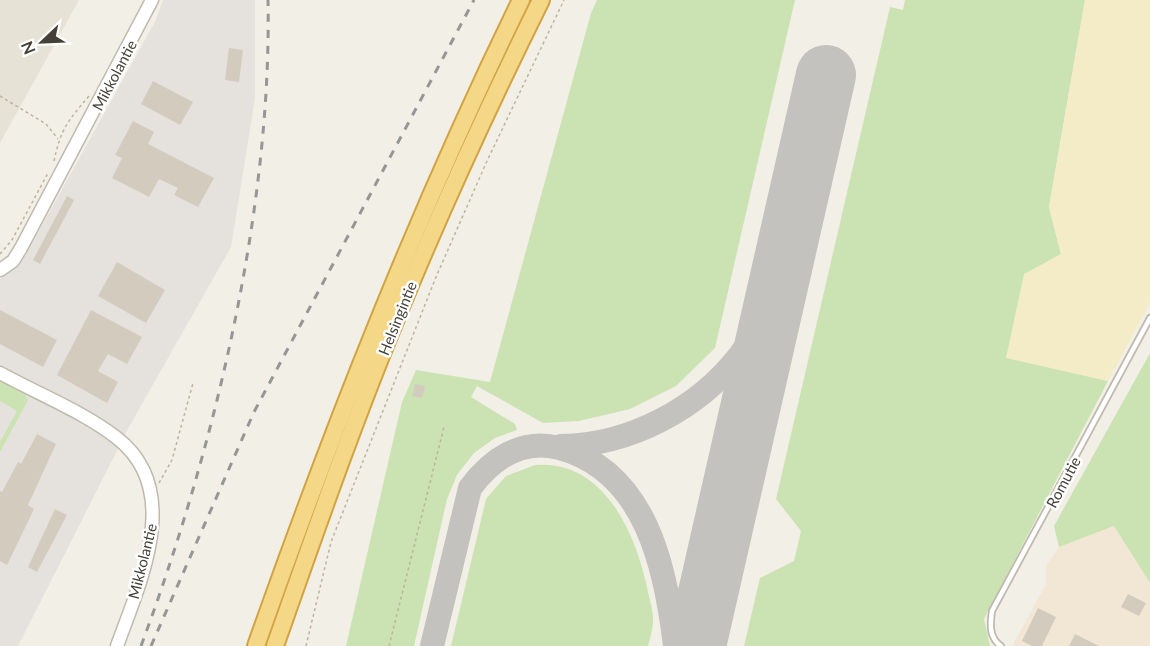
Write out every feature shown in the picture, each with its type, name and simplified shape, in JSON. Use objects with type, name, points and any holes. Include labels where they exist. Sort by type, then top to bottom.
[{"type":"highway","name":"Helsingintie","points":[[256,646],[386,296],[449,151],[521,0]]},
{"type":"highway","name":"Helsingintie","points":[[274,646],[328,495],[402,304],[466,156],[541,0]]},
{"type":"street","name":"Mikkolantie","points":[[0,270],[13,261],[21,248],[128,50],[152,0]]},
{"type":"street","name":"Mikkolantie","points":[[0,374],[118,439],[140,464],[151,489],[154,508],[151,540],[117,646]]},
{"type":"lane","name":"Romutie","points":[[1001,646],[996,642],[990,626],[993,611],[1150,318]]},
{"type":"path","points":[[306,646],[331,542],[346,510],[431,288],[492,151],[564,0]]},
{"type":"path","points":[[54,162],[58,140],[69,116],[94,90]]},
{"type":"path","points":[[0,96],[46,124],[58,140]]},
{"type":"path","points":[[0,254],[12,240],[49,171]]},
{"type":"path","points":[[151,489],[165,476],[172,460],[193,383]]},
{"type":"path","points":[[389,646],[444,427]]},
{"type":"shaded area","points":[[0,0],[79,0],[0,143]]},
{"type":"shaded area","points":[[163,0],[255,0],[255,98],[231,247],[130,425],[18,646],[0,646],[0,279],[20,265],[155,22]]},
{"type":"shaded area","points":[[1114,526],[1150,583],[1150,646],[1012,646],[1046,584],[1046,566],[1059,547]]},
{"type":"green space","points":[[597,0],[795,0],[715,348],[676,386],[630,409],[579,421],[543,423],[477,386],[471,397],[515,424],[517,430],[495,438],[474,453],[457,475],[447,499],[414,646],[346,646],[402,402],[416,370],[490,382],[591,13]]},
{"type":"green space","points":[[905,0],[1085,0],[1049,207],[1061,254],[1006,357],[1108,381],[984,619],[990,646],[744,646],[760,578],[794,561],[801,531],[776,499],[890,7],[903,10]]},
{"type":"green space","points":[[1150,353],[1150,583],[1114,526],[1059,547],[1054,526]]},
{"type":"green space","points":[[0,380],[24,393],[28,400],[0,452],[0,442],[17,411],[0,401]]},
{"type":"green space","points":[[535,465],[559,466],[580,474],[597,486],[612,503],[634,544],[642,566],[653,623],[648,646],[451,646],[486,499],[506,476]]},
{"type":"sand","points":[[1085,0],[1150,0],[1150,303],[1108,381],[1006,358],[1024,274],[1061,254],[1049,207]]},
{"type":"building","points":[[229,48],[243,50],[239,82],[225,80]]},
{"type":"building","points":[[153,81],[193,102],[180,125],[141,104]]},
{"type":"building","points":[[133,121],[154,132],[148,144],[214,178],[198,207],[174,195],[178,188],[159,179],[149,197],[112,178],[122,158],[115,155]]},
{"type":"building","points":[[67,196],[74,200],[40,264],[33,260]]},
{"type":"building","points":[[117,262],[165,290],[146,323],[98,296]]},
{"type":"building","points":[[0,310],[57,340],[43,367],[0,344]]},
{"type":"building","points":[[91,310],[142,337],[127,364],[108,354],[98,371],[118,382],[107,403],[57,375]]},
{"type":"building","points":[[415,384],[425,386],[422,398],[412,396]]},
{"type":"building","points":[[37,434],[56,444],[28,505],[34,509],[7,565],[0,561],[0,491],[2,492],[18,462],[21,464]]},
{"type":"building","points":[[55,509],[67,515],[37,572],[28,567]]},
{"type":"building","points":[[1128,594],[1146,603],[1139,616],[1121,607]]},
{"type":"building","points":[[1038,608],[1056,617],[1042,646],[1032,646],[1022,641]]},
{"type":"building","points":[[1075,634],[1099,646],[1069,646]]},
{"type":"taxiway","points":[[561,446],[587,444],[637,431],[661,420],[704,392],[740,355],[763,318],[780,278]]},
{"type":"taxiway","points":[[432,646],[470,488],[497,460],[532,446],[559,448],[589,460],[613,478],[632,500],[646,526],[657,555],[665,585],[675,646]]},
{"type":"runway","points":[[696,646],[826,75]]},
{"type":"railway","points":[[141,646],[168,571],[192,492],[233,328],[249,245],[260,162],[267,80],[268,0]]},
{"type":"railway","points":[[151,646],[254,412],[474,0]]}]
